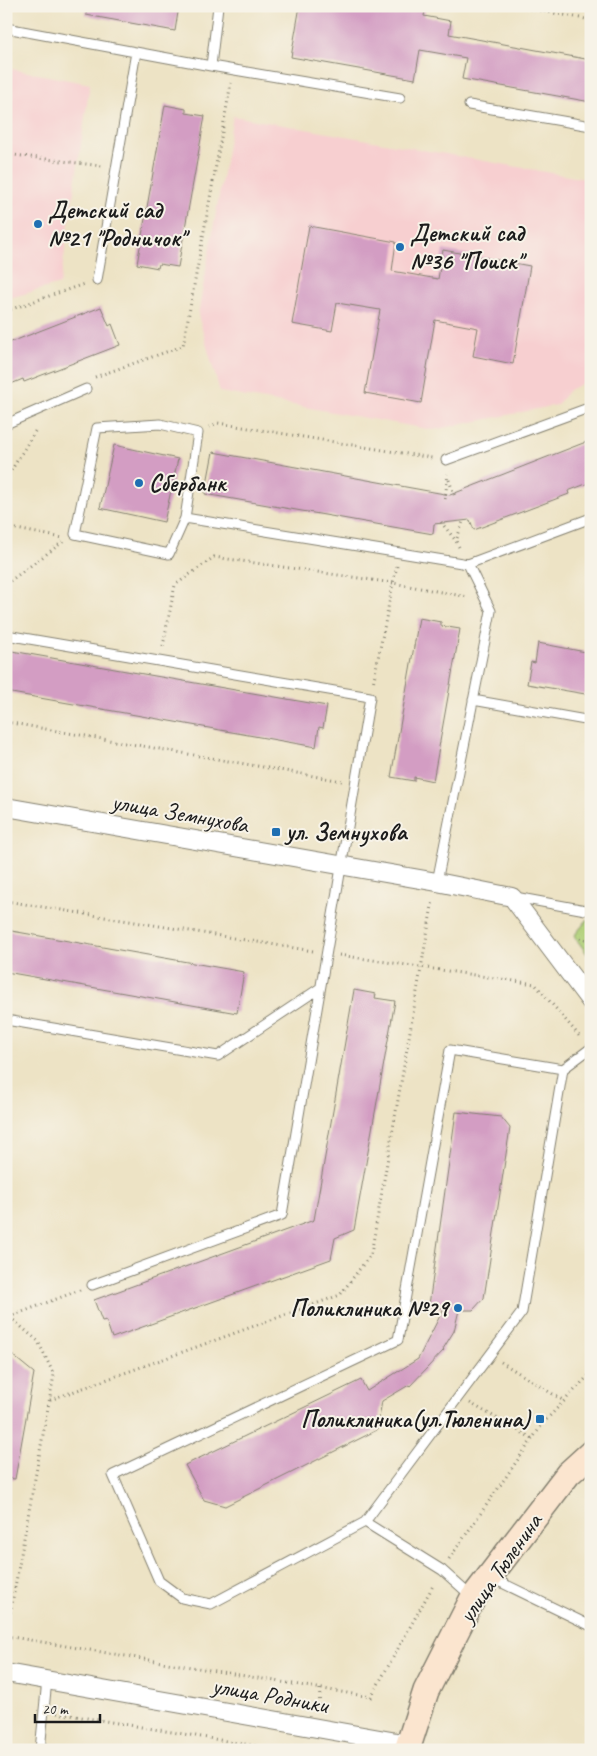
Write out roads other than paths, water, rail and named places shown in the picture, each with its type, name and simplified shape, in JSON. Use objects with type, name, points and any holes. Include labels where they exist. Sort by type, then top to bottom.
[{"type":"street","name":"улица Земнухова","points":[[6,807],[341,865],[512,897]]},
{"type":"street","points":[[512,897],[591,1002]]},
{"type":"street","name":"улица Тюленина","points":[[407,1747],[426,1691],[473,1598],[568,1474],[591,1453]]},
{"type":"street","name":"улица Родники","points":[[6,1673],[407,1747]]},
{"type":"lane","points":[[211,66],[218,6]]},
{"type":"lane","points":[[6,28],[233,70],[400,98]]},
{"type":"lane","points":[[97,280],[136,52]]},
{"type":"lane","points":[[469,105],[591,126]]},
{"type":"lane","points":[[6,424],[86,389]]},
{"type":"lane","points":[[446,460],[591,407]]},
{"type":"lane","points":[[160,424],[198,433],[185,518],[169,554],[75,534],[97,428],[160,424]]},
{"type":"lane","points":[[185,518],[468,564],[591,518]]},
{"type":"lane","points":[[436,882],[491,611],[468,564]]},
{"type":"lane","points":[[6,635],[370,697],[282,1215],[92,1285]]},
{"type":"lane","points":[[473,700],[591,721]]},
{"type":"lane","points":[[512,897],[591,911]]},
{"type":"lane","points":[[6,1020],[218,1056],[320,988]]},
{"type":"lane","points":[[563,1069],[450,1050],[398,1340],[113,1475],[159,1582],[182,1598],[211,1604],[364,1522],[522,1312],[563,1069],[591,1048]]},
{"type":"lane","points":[[364,1522],[442,1570],[473,1598]]},
{"type":"lane","points":[[490,1577],[591,1626]]},
{"type":"lane","points":[[40,1750],[48,1680]]},
{"type":"place","name":"Детский сад №21 \"Родничок\"","points":[[38,224]]},
{"type":"place","name":"Детский сад №36 \"Поиск\"","points":[[400,247]]},
{"type":"place","name":"Сбербанк","points":[[139,483]]},
{"type":"place","name":"ул. Земнухова","points":[[276,832]]},
{"type":"place","name":"Поликлиника №29","points":[[458,1308]]},
{"type":"place","name":"Поликлиника(ул.Тюленина)","points":[[540,1419]]}]
